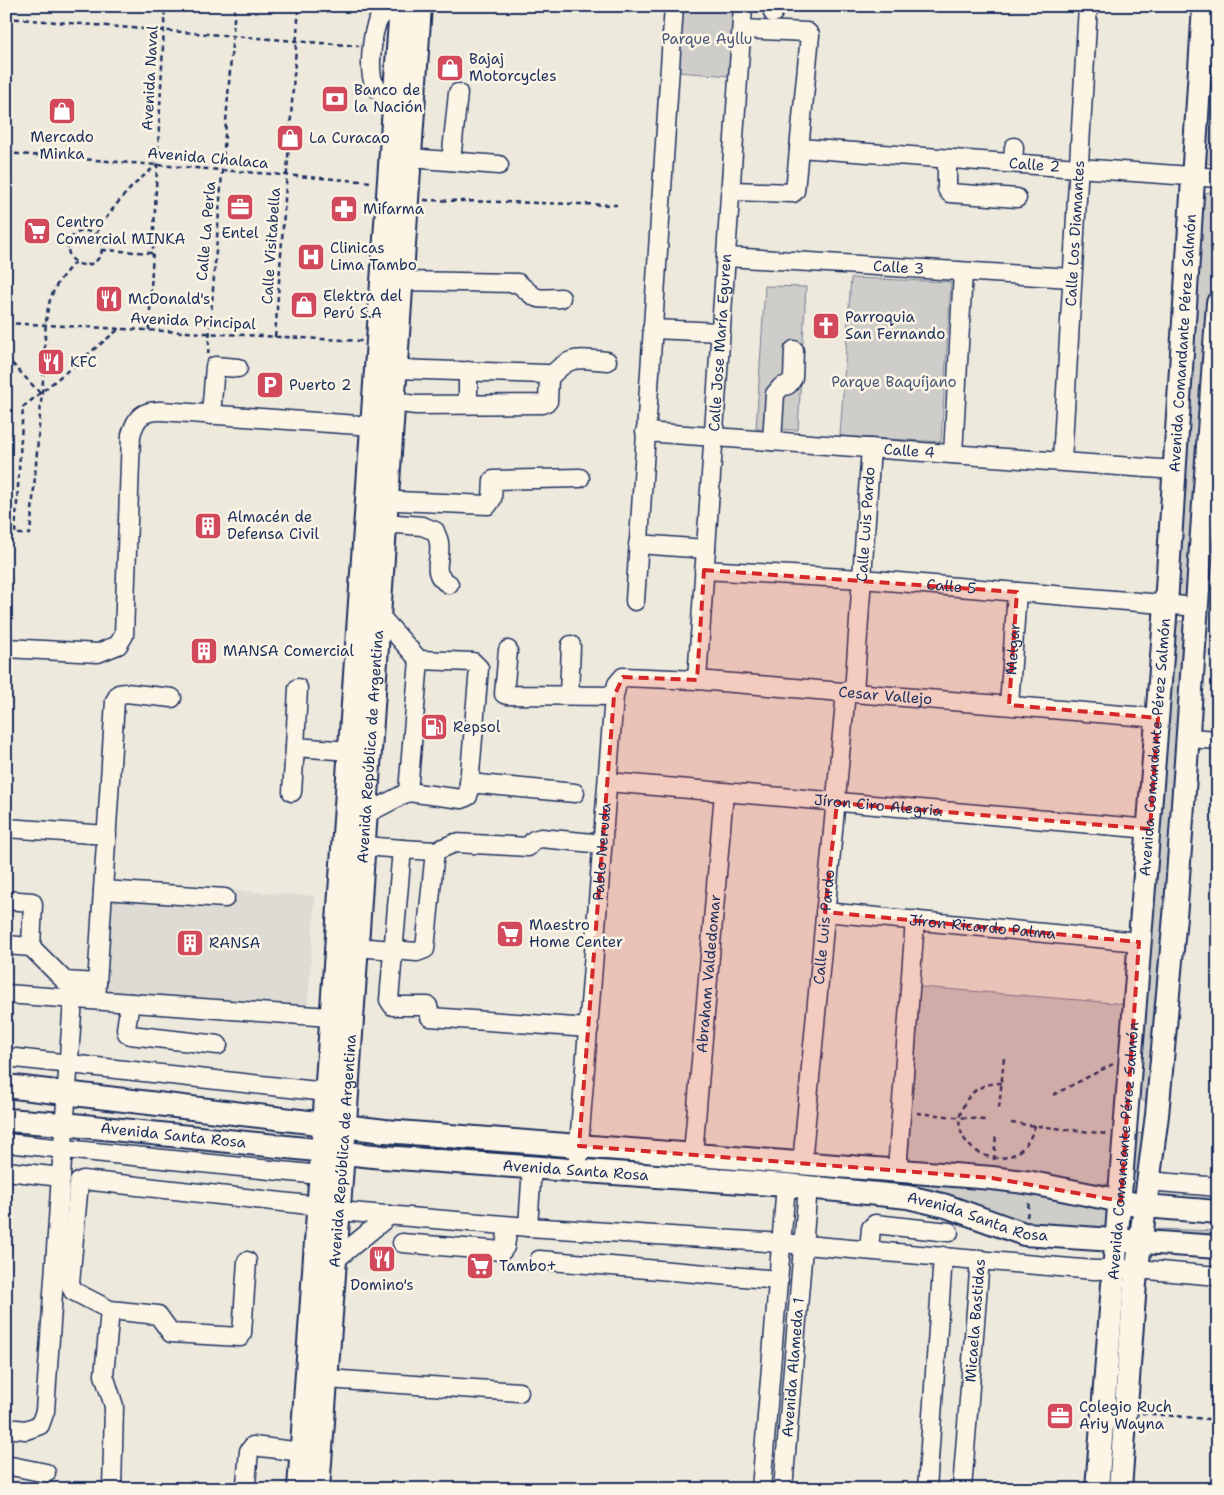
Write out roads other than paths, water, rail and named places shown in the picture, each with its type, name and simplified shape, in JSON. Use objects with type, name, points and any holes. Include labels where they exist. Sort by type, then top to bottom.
[{"type":"main road","name":"Avenida República de Argentina","points":[[334,1126],[326,1092],[357,947],[379,614],[380,508],[372,426],[399,6]]},
{"type":"main road","name":"Avenida República de Argentina","points":[[299,1489],[329,1208],[342,1017],[350,751],[393,402],[420,6]]},
{"type":"main road","name":"Avenida Comandante Pérez Salmón","points":[[1120,1489],[1126,1269],[1117,1239],[1166,605],[1204,6]]},
{"type":"main road","name":"Avenida Comandante Pérez Salmón","points":[[1097,1489],[1126,1269],[1141,1241],[1158,1114],[1189,738],[1218,304]]},
{"type":"main road","name":"Avenida Santa Rosa","points":[[6,1086],[334,1126],[897,1171],[993,1168],[1032,1183],[1145,1206],[1218,1212]]},
{"type":"main road","points":[[1128,1111],[1134,1118],[1142,1121],[1150,1120],[1158,1114]]},
{"type":"main road","name":"Avenida Santa Rosa","points":[[6,1120],[64,1124],[332,1152],[797,1186],[927,1200],[1024,1234],[1218,1247]]},
{"type":"main road","name":"Avenida República de Argentina","points":[[318,1489],[336,1260],[329,1208],[320,1175],[332,1152]]},
{"type":"street","points":[[394,100],[382,94],[370,75],[374,27],[387,10],[399,6]]},
{"type":"street","points":[[635,601],[674,6]]},
{"type":"street","name":"Calle Jose María Eguren","points":[[697,680],[743,6]]},
{"type":"street","name":"Calle Los Diamantes","points":[[1062,462],[1088,6]]},
{"type":"street","points":[[731,190],[794,192],[810,33],[742,29]]},
{"type":"street","points":[[451,162],[458,93]]},
{"type":"street","name":"Calle 2","points":[[799,148],[851,144],[947,159],[1014,155],[1078,168],[1218,178]]},
{"type":"street","points":[[410,158],[499,165]]},
{"type":"street","points":[[947,159],[947,189],[950,192],[1017,198]]},
{"type":"street","name":"Calle 3","points":[[727,257],[1072,278]]},
{"type":"street","points":[[952,454],[962,272]]},
{"type":"street","points":[[402,281],[518,283],[528,294],[536,299],[562,298]]},
{"type":"street","points":[[652,328],[721,332]]},
{"type":"street","points":[[772,441],[776,394],[781,387],[788,385],[792,378],[794,350]]},
{"type":"street","points":[[393,402],[416,405],[546,403],[548,401],[550,378],[561,365],[571,359],[607,360]]},
{"type":"street","points":[[211,415],[215,366],[238,368]]},
{"type":"street","points":[[396,369],[539,373],[546,374],[550,378]]},
{"type":"street","points":[[468,371],[468,404]]},
{"type":"street","points":[[6,648],[98,653],[118,644],[124,635],[131,435],[135,421],[142,414],[151,410],[372,426]]},
{"type":"street","name":"Calle 4","points":[[645,432],[1174,470]]},
{"type":"street","name":"Calle Luis Pardo","points":[[802,1164],[825,912],[862,579],[871,448]]},
{"type":"street","points":[[380,508],[488,505],[492,499],[493,480],[580,478]]},
{"type":"street","points":[[380,508],[435,531],[440,542],[437,571],[441,580],[449,584]]},
{"type":"street","points":[[638,544],[706,549]]},
{"type":"street","name":"Calle 5","points":[[704,570],[862,579],[1198,607]]},
{"type":"street","name":"Melgar","points":[[1009,705],[1017,592]]},
{"type":"street","points":[[379,614],[419,660],[408,792]]},
{"type":"street","points":[[569,696],[571,645]]},
{"type":"street","points":[[508,650],[504,694],[510,696],[569,696],[615,690]]},
{"type":"street","points":[[366,814],[408,792],[462,799],[468,796],[479,668],[472,662],[419,660]]},
{"type":"street","name":"Cesar Vallejo","points":[[615,690],[623,677],[697,680],[1158,718]]},
{"type":"street","points":[[292,792],[298,688]]},
{"type":"street","name":"Pablo Neruda","points":[[577,1171],[590,1028],[615,690]]},
{"type":"street","points":[[96,992],[115,701],[119,694],[126,693],[172,698]]},
{"type":"street","points":[[1189,738],[1218,740]]},
{"type":"street","points":[[295,747],[350,751]]},
{"type":"street","name":"Jíron Ciro Alegria","points":[[608,782],[1150,829]]},
{"type":"street","points":[[469,783],[575,793]]},
{"type":"street","name":"Abraham Valdedomar","points":[[693,1154],[724,793]]},
{"type":"street","points":[[6,828],[106,835]]},
{"type":"street","points":[[364,846],[434,851],[455,843],[528,847],[534,840],[541,838],[603,844]]},
{"type":"street","points":[[402,849],[390,1000],[393,1006],[428,1006],[430,1017],[590,1028]]},
{"type":"street","points":[[357,947],[418,952],[425,949],[434,851]]},
{"type":"street","points":[[103,890],[225,898]]},
{"type":"street","points":[[6,900],[32,902],[31,947]]},
{"type":"street","name":"Jíron Ricardo Palma","points":[[825,912],[1139,942]]},
{"type":"street","points":[[897,1171],[916,920]]},
{"type":"street","points":[[6,945],[31,947],[64,980],[130,1003],[342,1017]]},
{"type":"street","points":[[6,994],[73,999],[96,992]]},
{"type":"street","points":[[6,1428],[26,1430],[40,1425],[45,1411],[73,999]]},
{"type":"street","points":[[130,1003],[126,1029],[126,1033],[130,1035],[218,1045]]},
{"type":"street","points":[[6,1057],[68,1062],[326,1092]]},
{"type":"street","points":[[6,1143],[320,1175]]},
{"type":"street","points":[[528,1227],[532,1167]]},
{"type":"street","points":[[6,1171],[61,1177]]},
{"type":"street","points":[[247,1261],[242,1333],[240,1337],[171,1333],[158,1315],[110,1310],[74,1292],[70,1283],[77,1187],[79,1182],[83,1180],[390,1216],[508,1226],[782,1243],[980,1259]]},
{"type":"street","points":[[1148,1181],[1218,1187]]},
{"type":"street","points":[[761,1489],[782,1243],[797,1186]]},
{"type":"street","name":"Avenida Alameda 1","points":[[782,1489],[803,1245],[797,1186]]},
{"type":"street","points":[[336,1260],[390,1216]]},
{"type":"street","points":[[870,1250],[871,1228],[875,1224],[949,1232]]},
{"type":"street","points":[[402,1244],[502,1251],[505,1247],[508,1226]]},
{"type":"street","points":[[927,1489],[943,1256]]},
{"type":"street","name":"Micaela Bastidas","points":[[962,1489],[980,1259],[1094,1270],[1126,1269]]},
{"type":"street","points":[[539,1260],[779,1280]]},
{"type":"street","points":[[1126,1269],[1218,1276]]},
{"type":"street","points":[[110,1310],[104,1375],[114,1406],[112,1489]]},
{"type":"street","points":[[327,1379],[519,1392]]},
{"type":"street","points":[[767,1423],[768,1428],[775,1431],[782,1432],[788,1427]]},
{"type":"street","points":[[246,1484],[249,1451],[254,1446],[302,1452]]},
{"type":"street","points":[[6,1465],[46,1473]]},
{"type":"place","name":"Bajaj Motorcycles","points":[[450,68]]},
{"type":"place","name":"Banco de la Nación","points":[[335,99]]},
{"type":"place","name":"Mercado Minka","points":[[62,111]]},
{"type":"place","name":"La Curacao","points":[[290,138]]},
{"type":"place","name":"Entel","points":[[240,207]]},
{"type":"place","name":"Mifarma","points":[[344,209]]},
{"type":"place","name":"Centro Comercial MINKA","points":[[37,231]]},
{"type":"place","name":"Clinicas Lima Tambo","points":[[311,257]]},
{"type":"place","name":"McDonald's","points":[[109,299]]},
{"type":"place","name":"Elektra del Perú S.A","points":[[304,305]]},
{"type":"place","name":"Parroquia San Fernando","points":[[826,326]]},
{"type":"place","name":"KFC","points":[[51,362]]},
{"type":"place","name":"Puerto 2","points":[[270,385]]},
{"type":"place","name":"Almacén de Defensa Civil","points":[[208,526]]},
{"type":"place","name":"MANSA Comercial","points":[[204,651]]},
{"type":"place","name":"Repsol","points":[[434,727]]},
{"type":"place","name":"Maestro Home Center","points":[[510,934]]},
{"type":"place","name":"RANSA","points":[[190,943]]},
{"type":"place","name":"Domino's","points":[[382,1259]]},
{"type":"place","name":"Tambo+","points":[[480,1266]]},
{"type":"place","name":"Colegio Ruch Ariy Wayna","points":[[1060,1416]]},
{"type":"park label","name":"Parque Ayllu","points":[[707,39]]},
{"type":"park label","name":"Parque Baquíjano","points":[[894,382]]}]
